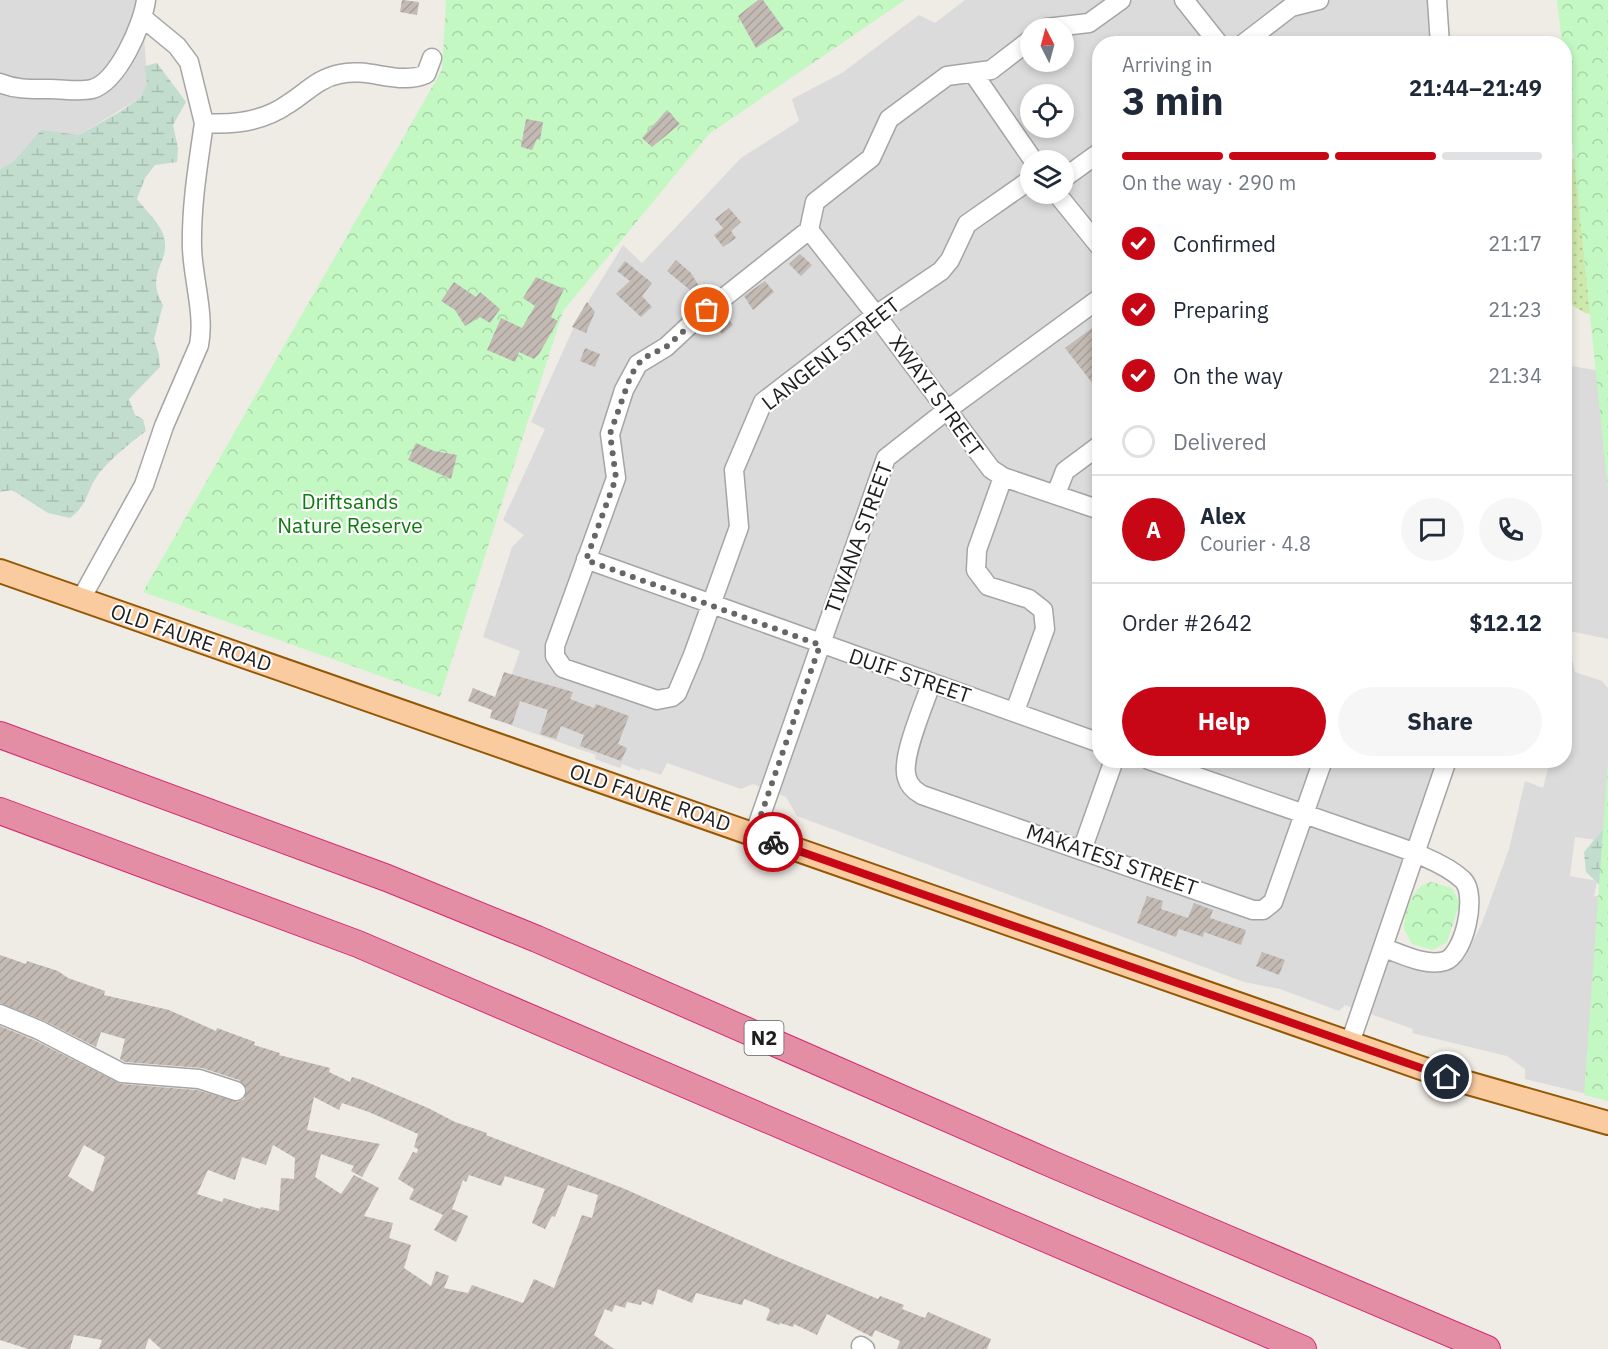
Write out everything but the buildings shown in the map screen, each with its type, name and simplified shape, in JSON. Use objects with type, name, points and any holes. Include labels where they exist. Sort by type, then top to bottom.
[{"type":"highway","name":"N2","points":[[0,735],[376,874],[537,939],[1054,1165],[1487,1349]]},
{"type":"highway","points":[[0,811],[358,944],[1303,1349]]},
{"type":"main road","name":"OLD FAURE ROAD","points":[[0,571],[1447,1077],[1608,1123]]},
{"type":"street","points":[[0,83],[24,90],[77,90],[100,86],[107,80],[125,54],[143,18],[146,0]]},
{"type":"street","points":[[1074,24],[1089,22],[1121,0]]},
{"type":"street","points":[[1184,0],[1213,36]]},
{"type":"street","points":[[1254,36],[1291,7],[1319,0]]},
{"type":"street","points":[[1437,0],[1439,36]]},
{"type":"street","points":[[81,599],[144,485],[164,426],[199,345],[201,334],[193,274],[192,211],[204,123],[189,62],[177,46],[143,18]]},
{"type":"street","points":[[586,560],[616,478],[610,430],[624,390],[638,364],[666,347],[693,322],[809,230],[811,210],[817,199],[871,158],[889,119],[947,76],[986,72],[1020,48]]},
{"type":"street","points":[[204,123],[234,123],[266,115],[288,105],[308,88],[339,74],[366,72],[412,80],[426,74],[432,58]]},
{"type":"street","points":[[973,73],[1026,150]]},
{"type":"street","points":[[1074,171],[1092,158]]},
{"type":"street","name":"LANGENI STREET","points":[[586,560],[555,646],[557,661],[570,673],[657,700],[672,697],[680,687],[739,527],[735,466],[763,402],[876,315],[941,271],[950,260],[967,224],[1020,187]]},
{"type":"street","points":[[1065,204],[1092,237]]},
{"type":"street","name":"XWAYI STREET","points":[[809,230],[876,315],[987,465],[1003,477],[1092,507]]},
{"type":"street","name":"TIWANA STREET","points":[[754,835],[886,458],[947,410],[1092,304]]},
{"type":"street","points":[[1056,494],[1065,471],[1092,451]]},
{"type":"street","points":[[1003,477],[978,550],[976,570],[988,586],[1029,600],[1043,610],[1045,629],[1015,711]]},
{"type":"street","name":"DUIF STREET","points":[[586,560],[1092,740]]},
{"type":"street","name":"MAKATESI STREET","points":[[931,684],[906,760],[907,779],[913,790],[921,795],[1259,911],[1267,908],[1273,902],[1320,768]]},
{"type":"street","points":[[1082,850],[1111,768]]},
{"type":"street","points":[[1172,768],[1415,853],[1463,880],[1468,888],[1471,904],[1458,951],[1446,961],[1427,962],[1384,948]]},
{"type":"street","points":[[1350,1042],[1445,768]]},
{"type":"street","points":[[0,1014],[122,1072],[198,1079],[236,1091]]},
{"type":"shaded area","points":[[0,0],[144,0],[142,15],[148,85],[140,98],[79,135],[41,131],[14,161],[0,169]]},
{"type":"shaded area","points":[[965,0],[1436,0],[1439,36],[1092,36],[1092,768],[1445,768],[1383,946],[1445,959],[1450,969],[1464,959],[1482,923],[1509,849],[1525,781],[1543,788],[1548,768],[1572,768],[1572,661],[1575,672],[1602,681],[1608,688],[1608,808],[1605,827],[1597,840],[1575,837],[1570,876],[1597,881],[1594,896],[1605,896],[1608,928],[1608,1099],[1525,1079],[1525,1069],[1507,1056],[1412,1033],[1413,1029],[1345,1005],[1339,1011],[1280,989],[1244,982],[797,816],[786,797],[753,784],[741,789],[667,763],[661,775],[641,768],[640,771],[622,764],[620,768],[595,759],[596,755],[496,720],[520,651],[483,637],[512,547],[524,535],[503,520],[545,429],[531,422],[578,318],[623,245],[642,263],[741,158],[799,121],[792,99],[842,73],[919,15],[935,23]]},
{"type":"shaded area","points":[[1572,366],[1608,372],[1608,639],[1572,631]]},
{"type":"green space","name":"Driftsands Nature Reserve","points":[[446,0],[905,0],[709,134],[563,311],[440,697],[143,592],[442,70]]},
{"type":"green space","points":[[1557,0],[1608,0],[1608,491],[1572,139],[1572,36],[1561,36]]},
{"type":"green space","points":[[157,63],[186,102],[173,125],[178,148],[177,162],[155,165],[145,178],[137,199],[156,222],[164,237],[164,254],[156,284],[163,305],[154,339],[160,367],[129,399],[135,415],[143,419],[146,431],[100,472],[85,501],[70,518],[48,513],[12,490],[0,492],[0,169],[14,161],[41,130],[79,135],[121,111],[140,98],[147,85],[145,66]]},
{"type":"green space","points":[[1576,157],[1608,316],[1585,313],[1572,305],[1572,160]]},
{"type":"green space","points":[[1608,760],[1608,1101],[1584,1095]]},
{"type":"green space","points":[[1605,827],[1608,893],[1586,872],[1584,852]]},
{"type":"green space","points":[[1431,882],[1452,888],[1460,903],[1447,942],[1433,950],[1412,944],[1404,929],[1411,900],[1419,888]]},
{"type":"way so far","points":[[707,310],[666,347],[642,359],[631,375],[610,434],[617,468],[616,478],[586,560],[820,645],[754,835],[773,842]]},
{"type":"route","points":[[773,842],[1447,1077]]}]
